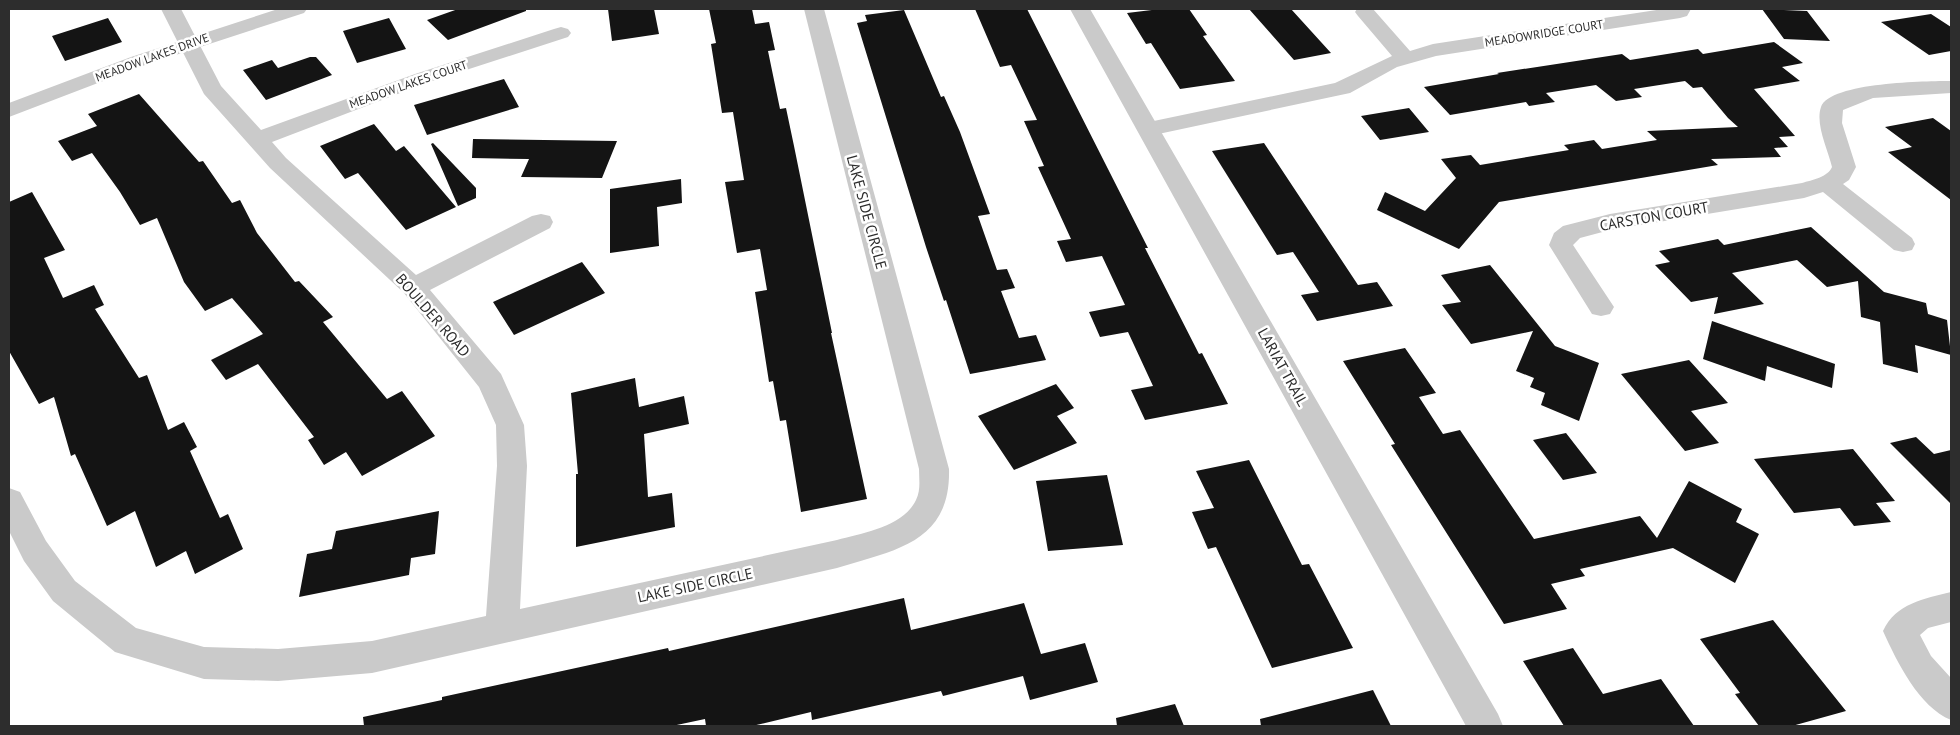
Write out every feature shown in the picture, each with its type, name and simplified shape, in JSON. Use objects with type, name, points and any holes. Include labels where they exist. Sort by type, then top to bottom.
[{"type":"street","name":"BOULDER ROAD","points":[[171,9],[187,44],[212,89],[256,140],[413,287],[491,382],[510,424],[512,466],[502,627]]},
{"type":"street","name":"MEADOW LAKES DRIVE","points":[[9,111],[187,44],[297,9]]},
{"type":"street","name":"LAKE SIDE CIRCLE","points":[[9,501],[35,551],[64,591],[127,641],[204,663],[278,665],[372,656],[837,554],[897,534],[914,525],[924,514],[934,493],[934,469],[814,9]]},
{"type":"street","name":"LARIAT TRAIL","points":[[1080,9],[1484,726]]},
{"type":"street","name":"MEADOWRIDGE COURT","points":[[1148,128],[1342,88],[1405,58],[1433,50],[1680,12],[1681,9]]},
{"type":"street","points":[[1365,12],[1405,58]]},
{"type":"street","name":"MEADOW LAKES COURT","points":[[256,140],[422,78],[561,32]]},
{"type":"street","points":[[1904,244],[1827,183],[1841,175],[1844,166],[1831,123],[1832,107],[1854,96],[1870,93],[1951,87]]},
{"type":"street","name":"CARSTON COURT","points":[[1601,308],[1561,245],[1563,239],[1572,232],[1610,222],[1794,191],[1827,183]]},
{"type":"street","points":[[413,287],[541,222]]},
{"type":"street","points":[[1951,607],[1919,615],[1900,631],[1919,668],[1951,703]]},
{"type":"building","points":[[458,9],[526,9],[526,11],[448,40],[427,20]]},
{"type":"building","points":[[608,9],[654,9],[659,34],[612,41]]},
{"type":"building","points":[[709,9],[752,9],[755,24],[769,22],[775,50],[768,51],[780,109],[786,108],[831,333],[867,499],[801,512],[786,420],[780,421],[773,381],[769,382],[755,292],[767,290],[760,249],[737,253],[725,182],[744,180],[733,112],[722,113],[711,44],[716,43]]},
{"type":"building","points":[[975,9],[1027,9],[1148,248],[1145,248],[1199,354],[1202,353],[1228,404],[1145,420],[1131,390],[1153,386],[1128,332],[1100,337],[1089,312],[1125,305],[1102,256],[1066,262],[1057,241],[1071,239],[1038,167],[1044,166],[1024,121],[1037,120],[1011,65],[1000,67]]},
{"type":"building","points":[[1160,9],[1189,9],[1207,35],[1203,36],[1235,81],[1180,89],[1151,43],[1146,44],[1127,13]]},
{"type":"building","points":[[1249,9],[1291,9],[1331,53],[1294,60]]},
{"type":"building","points":[[1762,9],[1807,11],[1830,41],[1784,39]]},
{"type":"building","points":[[904,10],[941,97],[944,96],[960,132],[990,214],[978,216],[997,270],[1007,269],[1015,288],[1001,291],[1019,338],[1036,335],[1046,360],[970,374],[946,300],[944,301],[926,247],[857,23],[867,21],[865,15]]},
{"type":"building","points":[[1931,14],[1951,27],[1951,51],[1929,55],[1881,22]]},
{"type":"building","points":[[108,18],[122,42],[65,61],[52,36]]},
{"type":"building","points":[[389,18],[406,49],[357,63],[343,31]]},
{"type":"building","points":[[1774,42],[1803,63],[1782,67],[1800,81],[1754,89],[1795,136],[1779,137],[1788,147],[1774,148],[1781,157],[1711,159],[1718,165],[1499,202],[1459,249],[1377,210],[1385,192],[1425,211],[1456,178],[1441,159],[1471,155],[1480,165],[1569,150],[1564,145],[1594,140],[1602,149],[1657,140],[1647,131],[1738,127],[1702,87],[1693,88],[1685,81],[1634,89],[1642,97],[1616,101],[1596,85],[1546,93],[1555,102],[1529,106],[1526,102],[1450,115],[1424,87],[1499,74],[1497,73],[1622,54],[1630,60],[1698,49],[1703,54]]},
{"type":"building","points":[[310,57],[316,57],[332,75],[266,100],[243,70],[272,60],[278,68]]},
{"type":"building","points":[[504,79],[519,107],[427,135],[414,105]]},
{"type":"building","points":[[139,94],[199,162],[203,161],[232,203],[240,200],[257,233],[295,282],[299,281],[333,317],[323,322],[387,399],[402,391],[435,436],[362,476],[346,452],[324,465],[308,440],[314,437],[258,364],[226,380],[211,360],[263,334],[232,298],[205,311],[184,282],[157,218],[140,225],[120,192],[92,153],[72,161],[58,141],[97,126],[88,114]]},
{"type":"building","points":[[1409,108],[1429,132],[1380,140],[1361,116]]},
{"type":"building","points":[[1933,118],[1951,131],[1951,200],[1888,152],[1912,147],[1885,127]]},
{"type":"building","points":[[374,124],[396,151],[404,146],[456,207],[406,230],[358,173],[345,179],[320,146]]},
{"type":"building","points":[[473,139],[617,141],[602,178],[521,177],[529,159],[472,158]]},
{"type":"building","points":[[433,143],[476,188],[476,198],[458,206],[431,144]]},
{"type":"building","points":[[1264,143],[1358,285],[1377,282],[1393,306],[1317,321],[1301,295],[1319,292],[1293,252],[1277,255],[1212,151]]},
{"type":"building","points":[[681,179],[682,203],[657,207],[659,246],[610,253],[610,189]]},
{"type":"building","points":[[32,192],[65,250],[44,258],[63,298],[94,285],[104,305],[95,309],[139,378],[147,375],[168,430],[184,422],[197,447],[190,451],[220,518],[228,514],[243,549],[195,574],[186,551],[156,567],[135,511],[107,526],[75,454],[71,456],[54,397],[39,404],[9,351],[9,202]]},
{"type":"building","points":[[1811,227],[1884,292],[1926,303],[1928,314],[1947,320],[1951,355],[1915,345],[1918,373],[1883,364],[1880,322],[1861,317],[1858,281],[1827,287],[1797,260],[1732,273],[1764,304],[1714,314],[1718,297],[1691,302],[1655,265],[1670,262],[1659,251],[1718,239],[1724,245]]},
{"type":"building","points":[[582,262],[605,293],[514,335],[493,302]]},
{"type":"building","points":[[1490,265],[1555,346],[1599,363],[1579,421],[1541,405],[1545,393],[1530,387],[1534,378],[1516,371],[1533,331],[1471,344],[1442,305],[1461,302],[1441,275]]},
{"type":"building","points":[[1712,321],[1835,364],[1832,388],[1767,366],[1765,381],[1703,359]]},
{"type":"building","points":[[1405,348],[1436,393],[1419,397],[1443,434],[1460,430],[1534,539],[1640,516],[1657,538],[1689,481],[1742,509],[1736,522],[1759,534],[1735,583],[1673,548],[1580,569],[1585,576],[1551,584],[1567,609],[1504,624],[1391,445],[1395,444],[1343,361]]},
{"type":"building","points":[[1689,360],[1728,403],[1691,411],[1719,443],[1685,451],[1621,374]]},
{"type":"building","points":[[635,378],[639,407],[684,396],[689,424],[644,434],[648,497],[672,493],[675,527],[576,547],[576,474],[578,474],[571,393]]},
{"type":"building","points":[[1056,384],[1074,408],[1057,416],[1077,443],[1014,470],[978,416]]},
{"type":"building","points":[[1566,433],[1597,473],[1563,480],[1533,440]]},
{"type":"building","points":[[1916,437],[1934,454],[1951,450],[1951,504],[1890,443]]},
{"type":"building","points":[[1853,449],[1895,501],[1876,503],[1891,522],[1854,526],[1840,508],[1794,513],[1754,459]]},
{"type":"building","points":[[1249,460],[1302,565],[1309,564],[1353,648],[1272,668],[1216,547],[1208,549],[1192,512],[1214,508],[1196,471]]},
{"type":"building","points":[[1107,475],[1123,545],[1048,551],[1036,481]]},
{"type":"building","points":[[439,511],[435,554],[411,558],[409,575],[299,597],[307,554],[332,549],[336,531]]},
{"type":"building","points":[[904,598],[911,630],[1024,603],[1041,654],[1085,643],[1098,682],[1030,700],[1023,676],[943,696],[941,691],[812,720],[811,712],[752,726],[706,726],[705,719],[672,726],[364,726],[363,717],[442,700],[442,697],[668,648],[669,651]]},
{"type":"building","points":[[1773,620],[1846,711],[1792,726],[1759,726],[1735,694],[1740,693],[1700,639]]},
{"type":"building","points":[[1573,648],[1603,694],[1661,679],[1694,726],[1564,726],[1523,661]]},
{"type":"building","points":[[1373,690],[1391,726],[1261,726],[1260,719]]},
{"type":"building","points":[[1175,704],[1184,726],[1117,726],[1116,718]]}]
